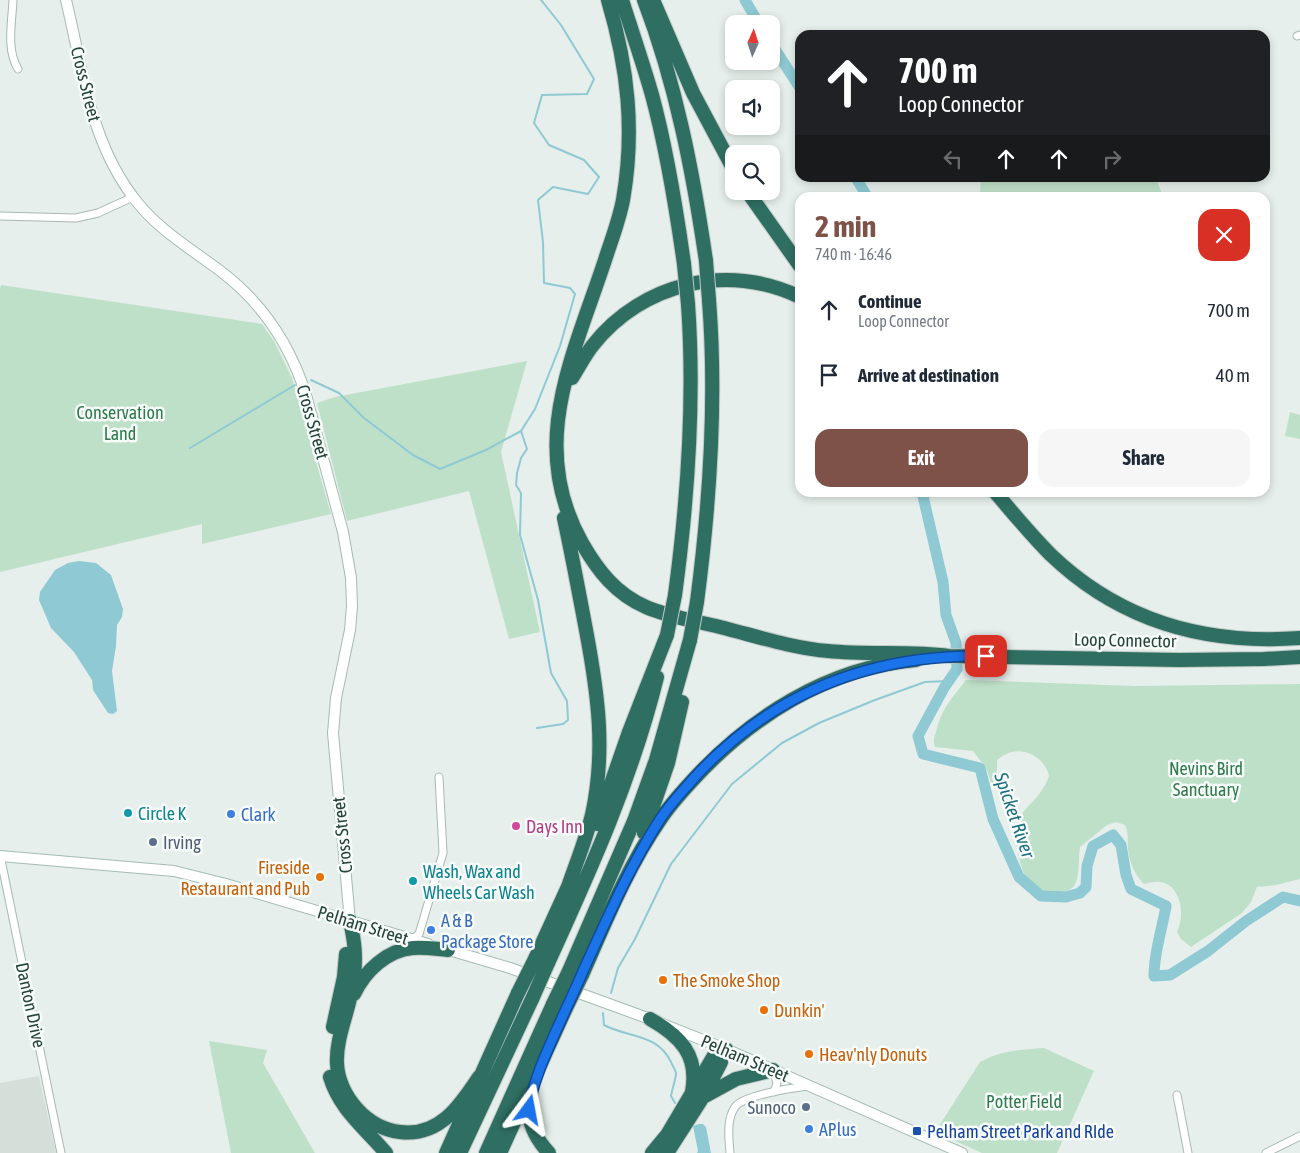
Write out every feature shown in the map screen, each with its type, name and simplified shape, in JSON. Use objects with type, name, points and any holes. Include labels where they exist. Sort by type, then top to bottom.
[{"type":"highway","points":[[569,884],[592,815],[597,783],[600,732],[596,680],[564,518],[556,446],[562,391],[618,220],[627,173],[630,130],[628,96],[623,59],[608,0]]},
{"type":"highway","points":[[460,1153],[596,858],[625,783],[652,697],[675,595],[685,523],[688,474],[691,375],[688,304],[674,197],[661,133],[642,60],[622,0]]},
{"type":"highway","points":[[630,871],[660,791],[683,700],[708,509],[713,378],[710,300],[696,197],[669,74],[644,0]]},
{"type":"highway","points":[[653,0],[693,93],[725,154]]},
{"type":"highway","points":[[753,200],[795,259]]},
{"type":"highway","points":[[560,414],[572,378],[593,344],[622,316],[658,294],[693,283],[726,280],[763,284],[795,295]]},
{"type":"highway","points":[[560,485],[572,523],[598,568],[618,590],[645,606],[660,612],[813,649],[848,653],[949,656]]},
{"type":"highway","name":"Loop Connector","points":[[998,497],[1039,542],[1064,566],[1097,590],[1128,608],[1172,626],[1219,637],[1260,640],[1300,638]]},
{"type":"highway","points":[[446,1153],[479,1077],[599,818],[632,723],[667,635]]},
{"type":"highway","points":[[575,973],[605,889],[656,760],[690,640]]},
{"type":"highway","points":[[486,1153],[575,973],[630,871],[660,819],[684,790],[722,750],[763,717],[789,701],[859,672],[902,662],[931,660],[949,656]]},
{"type":"highway","name":"Loop Connector","points":[[949,656],[1179,660],[1249,660],[1300,657]]},
{"type":"highway","points":[[350,921],[356,947],[354,980],[337,1046],[338,1072],[344,1089],[353,1104],[380,1127],[396,1132],[413,1132],[437,1125],[454,1112],[479,1077]]},
{"type":"highway","points":[[350,921],[344,977],[328,1048],[330,1076],[336,1095],[346,1111],[386,1153]]},
{"type":"highway","points":[[348,1008],[360,984],[370,970],[384,959],[399,951],[413,948],[448,950]]},
{"type":"highway","points":[[549,1153],[537,1139],[529,1110],[532,1091],[560,1006]]},
{"type":"highway","points":[[650,1019],[672,1032],[688,1052],[697,1097]]},
{"type":"highway","points":[[667,1153],[697,1097],[726,1049]]},
{"type":"highway","points":[[500,1153],[546,1053]]},
{"type":"highway","points":[[652,1153],[697,1097],[748,1074],[773,1070]]},
{"type":"street","points":[[13,0],[11,49],[18,69]]},
{"type":"street","name":"Cross Street","points":[[66,0],[93,119],[109,160],[132,197],[159,225],[220,270],[248,295],[275,327],[301,377],[342,532],[351,578],[352,606],[350,630],[336,698],[333,733],[350,921]]},
{"type":"street","points":[[0,216],[76,218],[98,213],[132,197]]},
{"type":"street","points":[[412,940],[418,934],[443,853],[439,777]]},
{"type":"street","name":"Pelham Street","points":[[0,856],[174,871],[226,884],[510,968],[726,1049],[962,1153]]},
{"type":"street","name":"Danton Drive","points":[[0,856],[61,1153]]},
{"type":"street","points":[[773,1070],[777,1083],[774,1092]]},
{"type":"street","points":[[730,1153],[729,1124],[735,1107],[745,1100],[774,1092],[809,1086]]},
{"type":"street","points":[[1177,1095],[1188,1153]]},
{"type":"street","points":[[1267,1153],[1300,1136]]},
{"type":"shaded area","points":[[39,1076],[56,1153],[0,1153],[0,1083]]},
{"type":"green space","points":[[981,182],[1157,182],[1161,192],[980,192]]},
{"type":"green space","name":"Conservation Land","points":[[1,285],[262,324],[274,341],[292,378],[331,514],[202,544],[202,524],[0,572]]},
{"type":"green space","points":[[527,361],[501,452],[540,632],[509,639],[469,491],[347,521],[317,403],[335,397]]},
{"type":"green space","points":[[1290,412],[1300,415],[1300,439],[1285,436]]},
{"type":"green space","name":"Nevins Bird Sanctuary","points":[[966,680],[1135,686],[1300,684],[1300,879],[1276,885],[1257,887],[1251,902],[1242,913],[1191,947],[1181,939],[1177,932],[1181,910],[1180,902],[1173,889],[1167,884],[1160,882],[1144,884],[1135,872],[1129,854],[1125,825],[1116,822],[1107,825],[1080,847],[1078,874],[1073,888],[1060,893],[1053,893],[1031,885],[1020,862],[1015,833],[1020,816],[1038,795],[1049,776],[1044,765],[1036,757],[1018,751],[1008,753],[997,760],[997,776],[994,785],[986,768],[973,751],[935,747],[934,738],[941,717]]},
{"type":"green space","points":[[209,1041],[267,1050],[263,1063],[315,1153],[231,1153]]},
{"type":"green space","name":"Potter Field","points":[[1044,1048],[1094,1071],[1057,1153],[982,1153],[935,1132],[980,1062],[1004,1053]]},
{"type":"water","points":[[79,561],[96,563],[111,575],[123,609],[122,617],[117,625],[112,671],[117,711],[113,714],[108,713],[93,690],[92,680],[74,652],[51,628],[39,600],[40,592],[55,570],[68,563]]},
{"type":"water","points":[[703,1124],[706,1127],[711,1153],[697,1153],[693,1126]]},
{"type":"waterway","points":[[311,380],[339,393],[364,418],[413,455],[440,469],[486,450],[521,431],[535,409],[560,346],[575,294],[570,288],[544,283],[543,242],[538,200],[553,187],[588,194],[599,177],[584,160],[549,145],[534,123],[542,95],[587,94],[594,79],[561,25],[541,0]]},
{"type":"waterway","name":"Spicket River","points":[[745,0],[754,15]]},
{"type":"waterway","name":"Spicket River","points":[[780,57],[795,80]]},
{"type":"waterway","name":"Spicket River","points":[[858,182],[864,192]]},
{"type":"waterway","points":[[190,448],[295,385]]},
{"type":"waterway","points":[[521,431],[527,449],[521,458],[516,485],[521,493],[520,535],[538,600],[551,673],[567,701],[568,720],[563,724],[537,728]]},
{"type":"waterway","name":"Spicket River","points":[[923,497],[943,582],[946,615],[956,643],[957,669],[944,688],[918,736],[923,754],[980,768],[993,819],[1019,877],[1041,896],[1066,897],[1080,893],[1086,887],[1087,866],[1093,846],[1113,835],[1121,845],[1126,875],[1131,889],[1166,906],[1154,967],[1154,976],[1170,975],[1208,951],[1246,921],[1283,897],[1300,901]]},
{"type":"waterway","points":[[611,993],[618,968],[635,939],[671,864],[732,784],[782,743],[819,723],[925,682],[949,681]]},
{"type":"waterway","points":[[603,1013],[604,1025],[650,1041],[665,1053],[676,1073],[671,1096],[675,1103]]},
{"type":"place","name":"Circle K","points":[[128,813]]},
{"type":"place","name":"Clark","points":[[231,814]]},
{"type":"place","name":"Days Inn","points":[[516,826]]},
{"type":"place","name":"Irving","points":[[153,842]]},
{"type":"place","name":"Fireside Restaurant and Pub","points":[[320,877]]},
{"type":"place","name":"Wash, Wax and Wheels Car Wash","points":[[413,881]]},
{"type":"place","name":"A & B Package Store","points":[[431,930]]},
{"type":"place","name":"The Smoke Shop","points":[[663,980]]},
{"type":"place","name":"Dunkin'","points":[[764,1010]]},
{"type":"place","name":"Heav'nly Donuts","points":[[809,1054]]},
{"type":"place","name":"Sunoco","points":[[806,1107]]},
{"type":"place","name":"APlus","points":[[809,1129]]},
{"type":"place","name":"Pelham Street Park and RIde","points":[[917,1131]]},
{"type":"route","points":[[529,1110],[532,1091],[546,1053],[637,858],[660,819],[684,790],[722,750],[763,717],[789,701],[859,672],[902,662],[931,660],[949,656],[986,656]]}]
